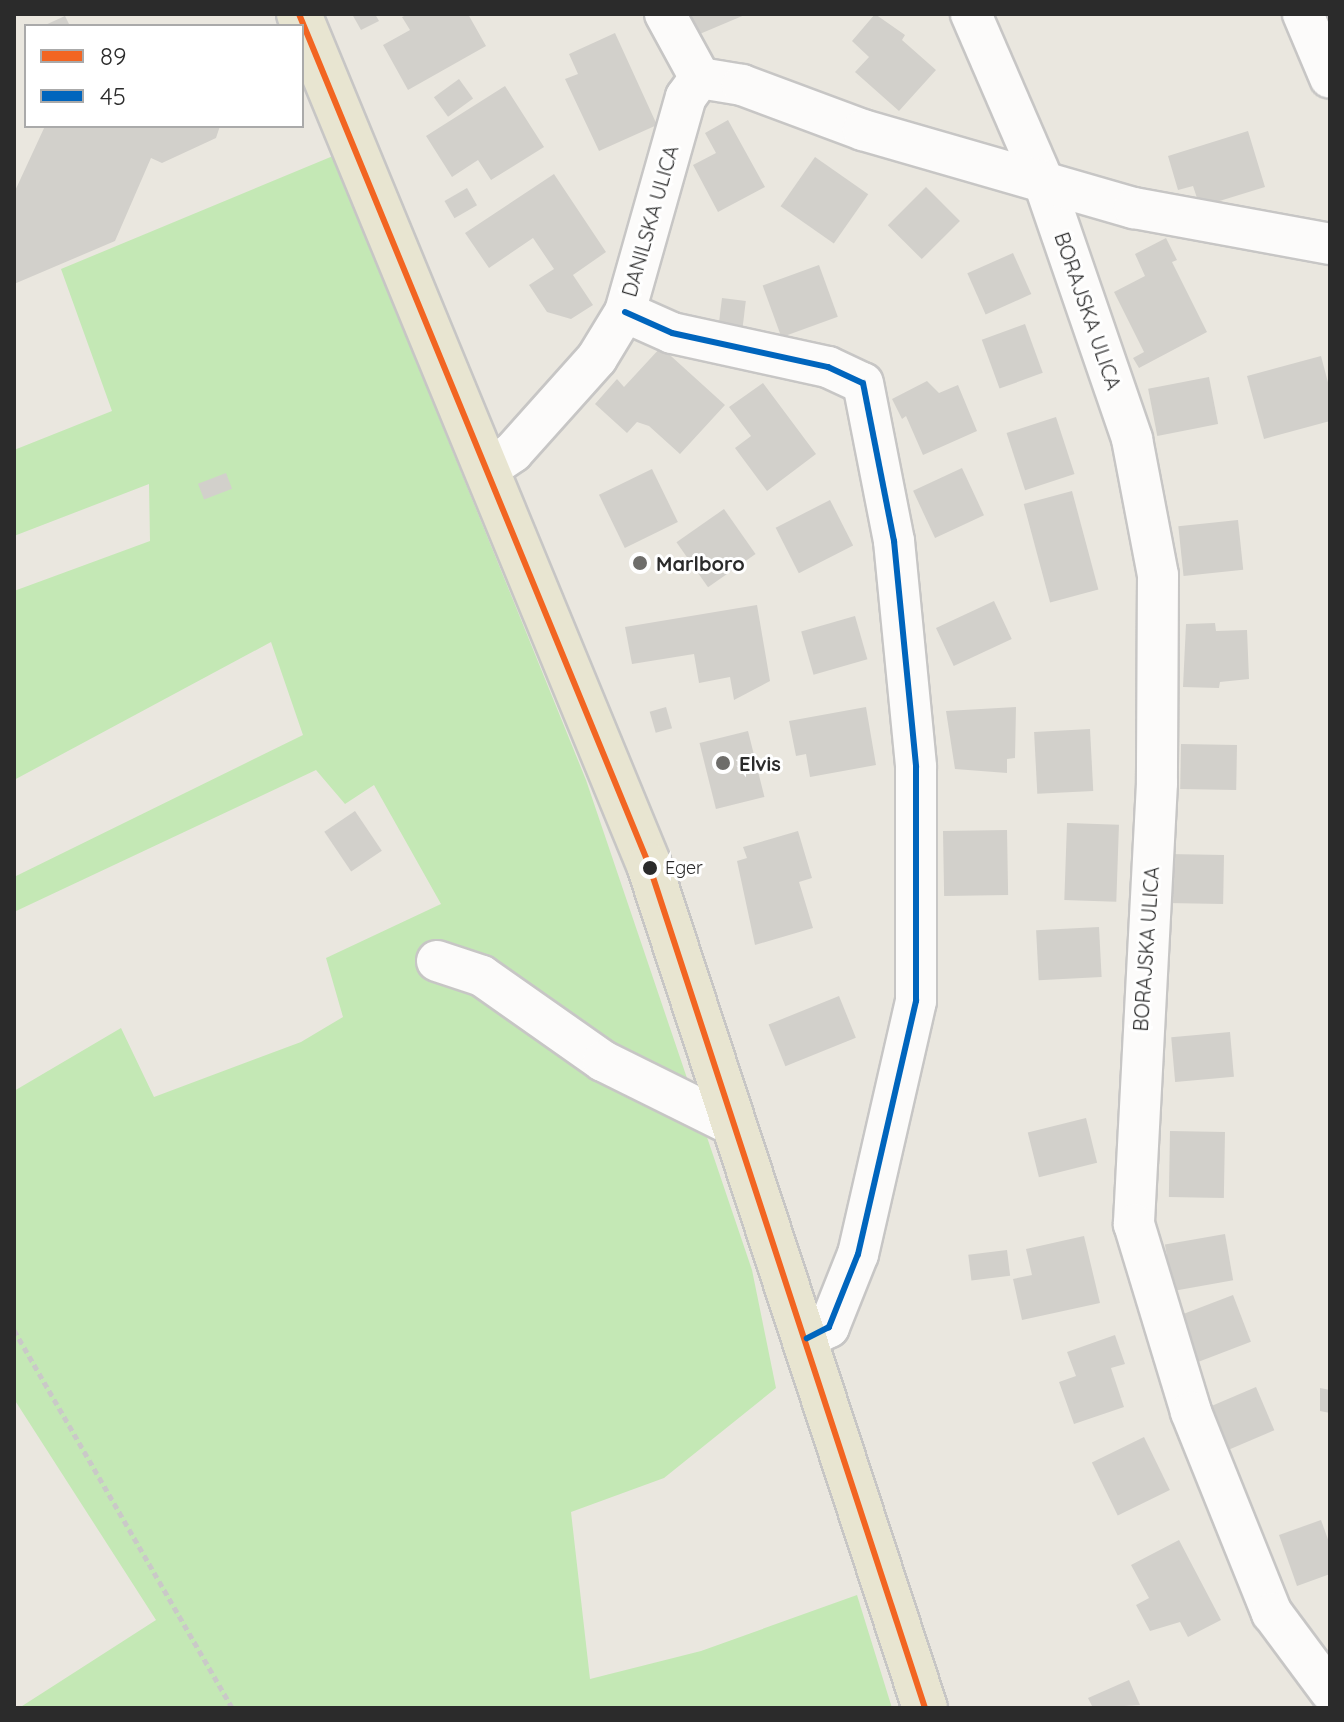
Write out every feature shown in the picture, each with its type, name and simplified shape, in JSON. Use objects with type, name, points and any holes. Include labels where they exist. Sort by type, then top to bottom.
[{"type":"main road","points":[[304,26],[649,865],[807,1338],[925,1708]]},
{"type":"street","points":[[665,14],[700,78],[742,85],[863,130],[1134,208],[1330,244]]},
{"type":"street","name":"BORAJSKA ULICA","points":[[971,14],[1043,180],[1132,439],[1158,575],[1157,783],[1134,1224],[1191,1412],[1272,1613],[1330,1691]]},
{"type":"street","points":[[1303,14],[1330,78]]},
{"type":"street","name":"DANILSKA ULICA","points":[[700,78],[686,97],[625,312],[672,333],[828,367],[863,383],[894,541],[916,767],[916,1001],[858,1254],[834,1319],[807,1338]]},
{"type":"street","points":[[488,469],[513,452],[597,358],[625,312]]},
{"type":"street","points":[[437,961],[482,976],[603,1061],[736,1127]]},
{"type":"path","points":[[14,1330],[232,1708]]},
{"type":"green space","points":[[333,156],[586,780],[752,1270],[776,1388],[664,1478],[571,1512],[590,1679],[701,1651],[857,1595],[892,1708],[19,1708],[156,1620],[14,1399],[14,1091],[121,1028],[154,1097],[301,1042],[343,1017],[326,958],[441,904],[374,785],[345,804],[316,770],[14,912],[14,877],[303,735],[271,642],[14,780],[14,591],[150,541],[149,484],[14,536],[14,450],[112,411],[61,269]]},
{"type":"building","points":[[352,14],[375,14],[379,21],[361,30]]},
{"type":"building","points":[[408,14],[468,14],[486,46],[408,90],[383,45],[410,30],[402,17]]},
{"type":"building","points":[[686,14],[747,14],[695,36]]},
{"type":"building","points":[[875,14],[905,35],[902,40],[936,70],[899,111],[855,72],[869,57],[852,41]]},
{"type":"building","points":[[65,16],[69,24],[47,24]]},
{"type":"building","points":[[615,33],[657,125],[599,151],[565,79],[578,74],[569,54]]},
{"type":"building","points":[[459,79],[473,98],[448,117],[434,97]]},
{"type":"building","points":[[505,86],[544,147],[491,180],[478,160],[452,177],[426,136]]},
{"type":"building","points":[[728,120],[765,187],[718,212],[693,165],[716,153],[705,133]]},
{"type":"building","points":[[44,128],[219,128],[216,138],[162,163],[151,158],[115,241],[14,284],[14,193]]},
{"type":"building","points":[[1248,131],[1265,187],[1200,207],[1193,186],[1178,190],[1168,156]]},
{"type":"building","points":[[815,157],[868,194],[834,243],[781,206]]},
{"type":"building","points":[[554,174],[606,252],[573,275],[593,305],[571,319],[547,312],[529,285],[554,269],[533,238],[489,268],[465,233]]},
{"type":"building","points":[[926,187],[960,221],[922,259],[888,225]]},
{"type":"building","points":[[467,188],[477,205],[454,218],[444,201]]},
{"type":"building","points":[[1166,238],[1177,260],[1172,262],[1207,332],[1139,368],[1133,358],[1144,352],[1114,292],[1145,276],[1135,254]]},
{"type":"building","points":[[1013,253],[1031,294],[986,314],[967,273]]},
{"type":"building","points":[[819,265],[838,317],[781,337],[763,286]]},
{"type":"building","points":[[722,298],[746,301],[743,327],[719,324]]},
{"type":"building","points":[[1025,324],[1043,373],[1000,389],[982,340]]},
{"type":"building","points":[[661,347],[725,405],[680,454],[649,426],[637,422],[627,433],[595,404],[617,379],[624,387]]},
{"type":"building","points":[[1321,356],[1330,390],[1330,421],[1264,439],[1247,376]]},
{"type":"building","points":[[1209,377],[1218,424],[1157,436],[1148,389]]},
{"type":"building","points":[[927,381],[939,393],[958,385],[977,431],[923,455],[906,416],[902,419],[892,399]]},
{"type":"building","points":[[763,383],[816,454],[767,491],[735,448],[751,436],[729,407]]},
{"type":"building","points":[[1056,417],[1075,474],[1025,490],[1007,433]]},
{"type":"building","points":[[962,468],[984,515],[935,538],[913,491]]},
{"type":"building","points":[[652,469],[678,522],[625,548],[599,495]]},
{"type":"building","points":[[226,473],[232,489],[204,500],[198,484]]},
{"type":"building","points":[[1072,491],[1098,590],[1050,602],[1024,504]]},
{"type":"building","points":[[830,500],[853,545],[799,573],[776,528]]},
{"type":"building","points":[[724,509],[756,554],[708,587],[676,542]]},
{"type":"building","points":[[1238,520],[1243,570],[1184,576],[1178,526]]},
{"type":"building","points":[[994,601],[1012,639],[954,666],[936,628]]},
{"type":"building","points":[[757,605],[770,681],[734,700],[730,677],[699,683],[694,654],[632,664],[625,627]]},
{"type":"building","points":[[855,616],[867,659],[814,675],[801,631]]},
{"type":"building","points":[[1215,623],[1216,631],[1247,630],[1249,679],[1220,682],[1219,688],[1183,687],[1186,624]]},
{"type":"building","points":[[666,707],[672,728],[656,733],[650,712]]},
{"type":"building","points":[[866,707],[876,765],[810,777],[806,754],[796,756],[789,721]]},
{"type":"building","points":[[1016,707],[1015,758],[1007,759],[1007,773],[955,769],[946,711]]},
{"type":"building","points":[[1090,729],[1093,791],[1037,794],[1034,732]]},
{"type":"building","points":[[748,731],[764,797],[716,809],[699,743]]},
{"type":"building","points":[[1181,744],[1237,745],[1236,790],[1180,789]]},
{"type":"building","points":[[355,811],[382,851],[351,871],[324,832]]},
{"type":"building","points":[[1067,823],[1119,825],[1116,902],[1064,900]]},
{"type":"building","points":[[1007,830],[1008,895],[944,896],[943,831]]},
{"type":"building","points":[[798,831],[812,878],[799,882],[813,928],[755,945],[737,861],[747,858],[743,847]]},
{"type":"building","points":[[1168,854],[1224,855],[1223,904],[1167,903]]},
{"type":"building","points":[[1099,927],[1102,977],[1039,980],[1036,930]]},
{"type":"building","points":[[839,996],[856,1038],[785,1066],[769,1024]]},
{"type":"building","points":[[1230,1032],[1234,1077],[1175,1082],[1171,1037]]},
{"type":"building","points":[[1086,1118],[1097,1163],[1039,1177],[1028,1133]]},
{"type":"building","points":[[1170,1131],[1225,1132],[1224,1198],[1169,1197]]},
{"type":"building","points":[[1225,1234],[1233,1280],[1173,1291],[1165,1245]]},
{"type":"building","points":[[1084,1236],[1100,1303],[1022,1320],[1013,1279],[1032,1275],[1026,1249]]},
{"type":"building","points":[[1007,1250],[1010,1276],[971,1281],[968,1255]]},
{"type":"building","points":[[1233,1295],[1251,1342],[1199,1362],[1181,1315]]},
{"type":"building","points":[[1115,1335],[1125,1364],[1111,1368],[1124,1407],[1074,1424],[1059,1382],[1076,1376],[1067,1352]]},
{"type":"building","points":[[1256,1387],[1274,1430],[1229,1449],[1211,1406]]},
{"type":"building","points":[[1320,1388],[1330,1390],[1330,1413],[1320,1411]]},
{"type":"building","points":[[1144,1437],[1170,1490],[1118,1515],[1092,1462]]},
{"type":"building","points":[[1321,1520],[1330,1545],[1330,1574],[1297,1586],[1279,1535]]},
{"type":"building","points":[[1179,1540],[1221,1620],[1188,1637],[1180,1622],[1150,1631],[1136,1605],[1149,1598],[1131,1565]]},
{"type":"building","points":[[1129,1680],[1140,1705],[1093,1708],[1088,1698]]},
{"type":"transit line","name":"89","points":[[299,14],[303,24]]},
{"type":"transit line","name":"89","points":[[304,26],[649,865],[925,1708]]},
{"type":"transit line","name":"45","points":[[625,312],[672,333],[828,367],[863,383],[894,541],[916,767],[916,1001],[858,1254],[829,1327],[807,1338]]},
{"type":"place","name":"Marlboro","points":[[640,563]]},
{"type":"place","name":"Elvis","points":[[723,763]]},
{"type":"place","name":"Eger","points":[[650,868]]}]
